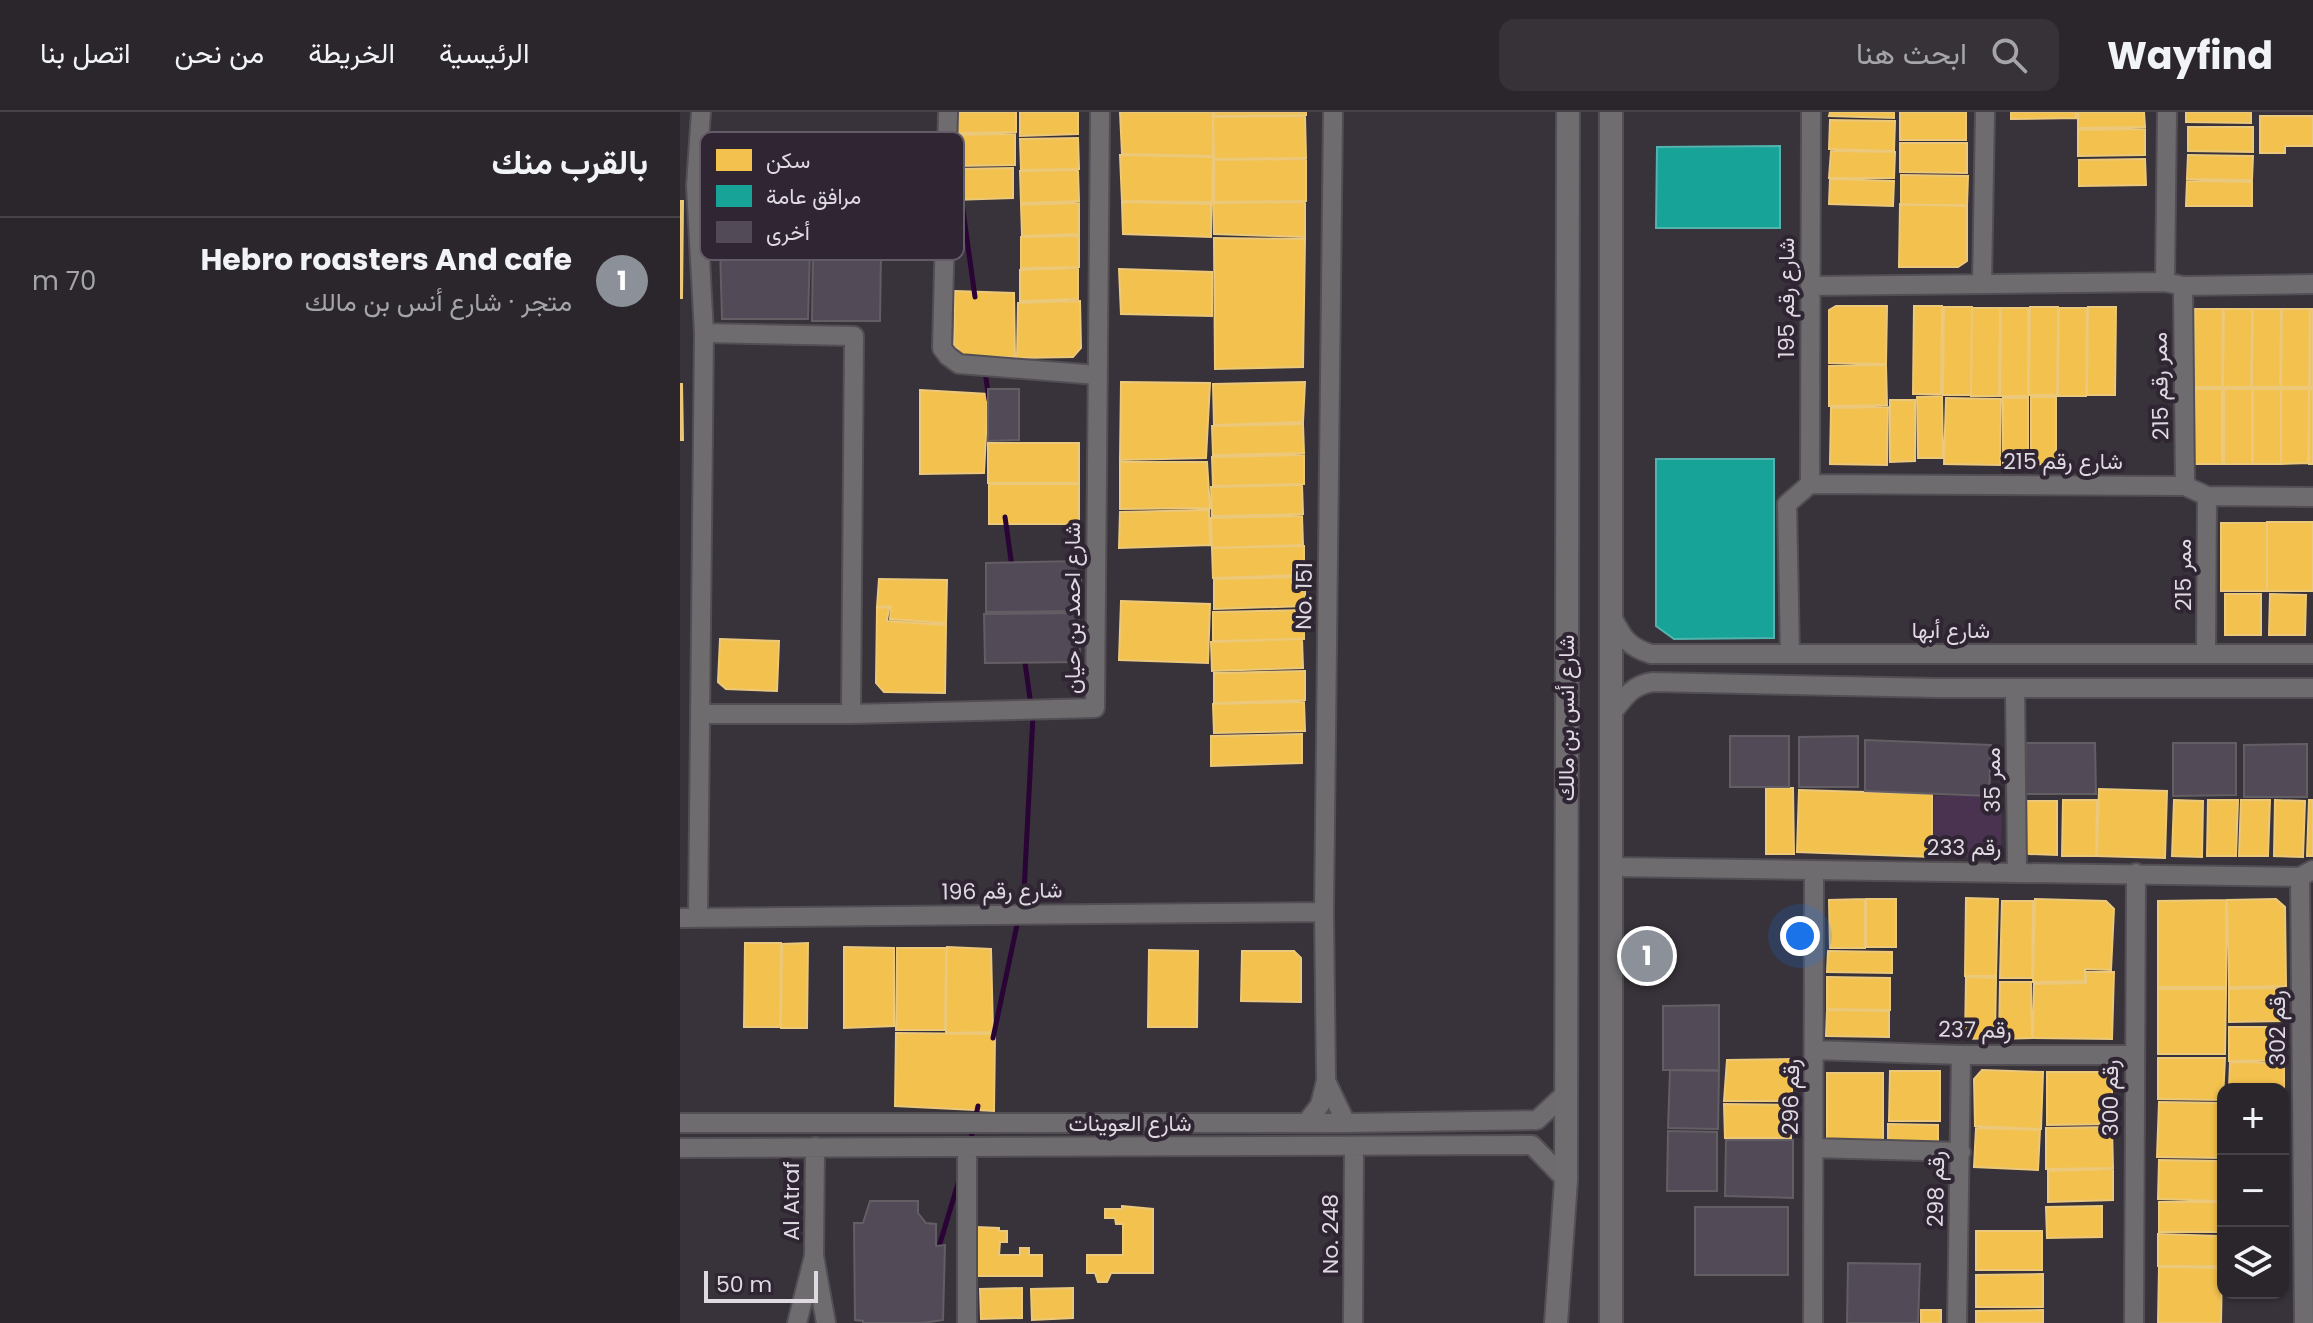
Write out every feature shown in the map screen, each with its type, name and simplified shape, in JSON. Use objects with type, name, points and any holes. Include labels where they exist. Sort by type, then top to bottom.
[{"type":"main road","name":"شارع أنس بن مالك","points":[[1556,1323],[1566,1180],[1568,112]]},
{"type":"main road","name":"شارع أنس بن مالك","points":[[1611,112],[1611,1323]]},
{"type":"street","points":[[689,918],[700,714],[704,333],[688,186],[701,112]]},
{"type":"street","points":[[947,132],[948,112]]},
{"type":"street","name":"شارع احمد بن حيان","points":[[700,714],[1095,708],[1100,112]]},
{"type":"street","name":"No. 151","points":[[1306,1123],[1320,1105],[1326,1081],[1324,912],[1333,112]]},
{"type":"street","name":"شارع رقم 195","points":[[1810,484],[1811,112]]},
{"type":"street","points":[[1982,284],[1985,112]]},
{"type":"street","points":[[2167,112],[2174,284]]},
{"type":"street","points":[[944,260],[942,348],[948,356],[959,364],[1097,375]]},
{"type":"street","name":"ممر رقم 215","points":[[2174,284],[2185,486]]},
{"type":"street","points":[[1810,286],[2313,284]]},
{"type":"street","points":[[704,333],[854,336],[851,714]]},
{"type":"street","points":[[1790,654],[1787,504],[1810,484]]},
{"type":"street","name":"شارع رقم 215","points":[[1810,484],[2185,486],[2207,496],[2313,497]]},
{"type":"street","name":"ممر 215","points":[[2206,653],[2207,496]]},
{"type":"street","name":"شارع أبها","points":[[1609,612],[1625,640],[1638,650],[1651,654],[2313,654]]},
{"type":"street","points":[[1937,654],[1938,688]]},
{"type":"street","points":[[1676,683],[1677,655]]},
{"type":"street","points":[[1610,716],[1628,692],[1640,684],[2313,688]]},
{"type":"street","name":"ممر 35","points":[[2015,688],[2017,871]]},
{"type":"street","name":"رقم 233","points":[[1613,867],[2307,873]]},
{"type":"street","name":"رقم 296","points":[[1813,1323],[1814,871]]},
{"type":"street","name":"رقم 300","points":[[2134,1323],[2136,873]]},
{"type":"street","name":"رقم 302","points":[[2304,1323],[2307,873]]},
{"type":"street","name":"شارع رقم 196","points":[[689,918],[1324,912]]},
{"type":"street","name":"رقم 237","points":[[1815,1050],[1961,1055],[2134,1055]]},
{"type":"street","name":"رقم 298","points":[[1957,1323],[1961,1055]]},
{"type":"street","name":"No. 151","points":[[1326,1081],[1346,1123]]},
{"type":"street","name":"شارع العوينات","points":[[680,1123],[1537,1120],[1565,1094]]},
{"type":"street","points":[[1475,1122],[1493,1126],[1501,1137],[1478,1147]]},
{"type":"street","points":[[786,1148],[787,1123]]},
{"type":"street","points":[[848,1147],[849,1124]]},
{"type":"street","name":"شارع العوينات","points":[[680,1148],[1532,1145],[1566,1180]]},
{"type":"street","name":"No. 248","points":[[1353,1323],[1354,1146]]},
{"type":"street","name":"Al Atraf","points":[[815,1147],[814,1256],[826,1323]]},
{"type":"street","points":[[967,1147],[967,1323]]},
{"type":"street","points":[[1814,1148],[1961,1152]]},
{"type":"street","name":"Al Atraf","points":[[797,1323],[814,1256]]},
{"type":"shaded area","points":[[1934,796],[2002,796],[2001,858],[1933,857]]},
{"type":"building: سكن","points":[[955,112],[1016,112],[1016,132],[956,132]]},
{"type":"building: سكن","points":[[1020,112],[1078,112],[1078,134],[1020,136]]},
{"type":"building: سكن","points":[[1120,112],[1213,112],[1213,156],[1122,154]]},
{"type":"building: سكن","points":[[1214,112],[1306,112],[1306,115],[1214,116]]},
{"type":"building: سكن","points":[[1830,112],[1894,112],[1894,118],[1829,116]]},
{"type":"building: سكن","points":[[1900,112],[1966,112],[1966,140],[1900,140]]},
{"type":"building: سكن","points":[[2011,112],[2076,112],[2076,118],[2011,119]]},
{"type":"building: سكن","points":[[2078,112],[2144,112],[2145,127],[2078,128]]},
{"type":"building: سكن","points":[[2186,112],[2251,112],[2251,123],[2186,122]]},
{"type":"building: سكن","points":[[1305,116],[1306,158],[1214,159],[1213,117]]},
{"type":"building: سكن","points":[[2260,116],[2313,116],[2313,146],[2285,146],[2285,153],[2260,153]]},
{"type":"building: سكن","points":[[1830,120],[1895,121],[1894,151],[1829,149]]},
{"type":"building: سكن","points":[[2188,127],[2253,127],[2253,152],[2188,151]]},
{"type":"building: سكن","points":[[2145,129],[2145,155],[2078,156],[2078,130]]},
{"type":"building: سكن","points":[[1015,134],[1015,165],[964,166],[964,135]]},
{"type":"building: سكن","points":[[1078,138],[1079,169],[1021,170],[1020,139]]},
{"type":"building: سكن","points":[[1900,143],[1967,143],[1967,173],[1900,172]]},
{"type":"building: سكن","points":[[1831,151],[1895,152],[1894,178],[1829,178]]},
{"type":"building: سكن","points":[[1120,155],[1213,157],[1212,202],[1122,201]]},
{"type":"building: سكن","points":[[2188,155],[2253,156],[2252,180],[2187,179]]},
{"type":"building: سكن","points":[[1306,159],[1306,201],[1214,202],[1214,160]]},
{"type":"building: سكن","points":[[2145,159],[2146,185],[2079,186],[2079,160]]},
{"type":"building: سكن","points":[[1013,168],[1013,198],[964,200],[964,169]]},
{"type":"building: سكن","points":[[1078,170],[1079,201],[1021,203],[1020,171]]},
{"type":"building: سكن","points":[[1901,175],[1968,176],[1967,205],[1901,205]]},
{"type":"building: سكن","points":[[1830,179],[1894,181],[1893,206],[1829,204]]},
{"type":"building: سكن","points":[[2187,181],[2252,182],[2252,206],[2186,206]]},
{"type":"building: سكن","points":[[680,201],[683,201],[682,298],[680,298]]},
{"type":"building: سكن","points":[[1122,202],[1211,204],[1211,237],[1123,234]]},
{"type":"building: سكن","points":[[1305,202],[1305,237],[1214,234],[1213,203]]},
{"type":"building: سكن","points":[[1079,203],[1079,234],[1022,236],[1021,205]]},
{"type":"building: سكن","points":[[1900,204],[1967,206],[1967,261],[1958,267],[1899,267]]},
{"type":"building: سكن","points":[[1079,236],[1079,267],[1021,268],[1021,237]]},
{"type":"building: سكن","points":[[1214,238],[1305,239],[1303,367],[1215,369]]},
{"type":"building: سكن","points":[[1078,268],[1078,299],[1020,301],[1020,270]]},
{"type":"building: سكن","points":[[1119,269],[1212,272],[1212,316],[1121,314]]},
{"type":"building: سكن","points":[[955,291],[1014,293],[1015,357],[960,356],[958,348],[954,349]]},
{"type":"building: سكن","points":[[1080,301],[1081,348],[1073,357],[1017,358],[1018,303]]},
{"type":"building: سكن","points":[[1836,306],[1887,306],[1886,364],[1829,363],[1829,310]]},
{"type":"building: سكن","points":[[1914,306],[1942,306],[1941,394],[1913,394]]},
{"type":"building: سكن","points":[[1944,307],[1972,307],[1971,395],[1943,395]]},
{"type":"building: سكن","points":[[2030,307],[2058,307],[2057,395],[2029,395]]},
{"type":"building: سكن","points":[[2088,307],[2116,307],[2115,395],[2087,395]]},
{"type":"building: سكن","points":[[1972,308],[2000,308],[1999,396],[1971,396]]},
{"type":"building: سكن","points":[[2001,308],[2028,308],[2028,396],[2000,396]]},
{"type":"building: سكن","points":[[2059,308],[2087,308],[2086,396],[2058,396]]},
{"type":"building: سكن","points":[[2195,309],[2223,309],[2222,387],[2194,387]]},
{"type":"building: سكن","points":[[2224,309],[2252,309],[2251,387],[2223,387]]},
{"type":"building: سكن","points":[[2253,309],[2281,309],[2280,387],[2252,387]]},
{"type":"building: سكن","points":[[2282,309],[2310,309],[2309,387],[2281,387]]},
{"type":"building: سكن","points":[[2310,309],[2313,309],[2313,387],[2310,387]]},
{"type":"building: سكن","points":[[1886,365],[1887,405],[1829,406],[1829,366]]},
{"type":"building: سكن","points":[[1121,382],[1210,383],[1206,458],[1120,460]]},
{"type":"building: سكن","points":[[1305,382],[1303,422],[1214,425],[1213,384]]},
{"type":"building: سكن","points":[[682,384],[683,440],[680,440]]},
{"type":"building: سكن","points":[[2195,389],[2222,389],[2222,464],[2194,464]]},
{"type":"building: سكن","points":[[2224,389],[2252,389],[2252,464],[2224,464]]},
{"type":"building: سكن","points":[[2253,389],[2281,389],[2281,464],[2253,464]]},
{"type":"building: سكن","points":[[2281,389],[2309,389],[2308,463],[2281,464]]},
{"type":"building: سكن","points":[[2309,389],[2313,389],[2313,464],[2309,464]]},
{"type":"building: سكن","points":[[920,390],[988,394],[984,473],[920,474]]},
{"type":"building: سكن","points":[[1942,396],[1943,458],[1918,458],[1917,397]]},
{"type":"building: سكن","points":[[2031,397],[2056,397],[2056,465],[2031,464]]},
{"type":"building: سكن","points":[[1946,398],[2001,399],[2000,465],[1944,464]]},
{"type":"building: سكن","points":[[2003,398],[2028,398],[2028,465],[2003,465]]},
{"type":"building: سكن","points":[[1890,400],[1915,400],[1915,461],[1890,462]]},
{"type":"building: سكن","points":[[1888,407],[1887,465],[1830,464],[1831,408]]},
{"type":"building: سكن","points":[[1303,424],[1304,453],[1213,455],[1212,426]]},
{"type":"building: سكن","points":[[988,443],[1079,443],[1079,483],[988,483]]},
{"type":"building: سكن","points":[[1304,455],[1304,484],[1213,486],[1212,457]]},
{"type":"building: سكن","points":[[1120,462],[1207,462],[1210,508],[1120,509]]},
{"type":"building: سكن","points":[[989,484],[1079,484],[1079,524],[989,524]]},
{"type":"building: سكن","points":[[1302,485],[1303,514],[1212,516],[1211,487]]},
{"type":"building: سكن","points":[[1209,510],[1210,545],[1119,548],[1120,512]]},
{"type":"building: سكن","points":[[1302,516],[1303,545],[1212,548],[1211,518]]},
{"type":"building: سكن","points":[[2267,522],[2267,591],[2221,591],[2221,523]]},
{"type":"building: سكن","points":[[2267,522],[2313,522],[2313,591],[2267,591]]},
{"type":"building: سكن","points":[[1304,546],[1304,575],[1213,578],[1212,548]]},
{"type":"building: سكن","points":[[1305,577],[1305,606],[1214,609],[1214,579]]},
{"type":"building: سكن","points":[[879,579],[947,580],[946,623],[890,619],[891,606],[877,607]]},
{"type":"building: سكن","points":[[2225,594],[2261,594],[2261,635],[2225,635]]},
{"type":"building: سكن","points":[[2270,594],[2306,595],[2305,635],[2269,635]]},
{"type":"building: سكن","points":[[1121,601],[1210,604],[1208,663],[1119,660]]},
{"type":"building: سكن","points":[[889,607],[887,621],[946,625],[945,693],[884,692],[876,683],[877,608]]},
{"type":"building: سكن","points":[[1304,610],[1304,639],[1213,641],[1213,612]]},
{"type":"building: سكن","points":[[720,639],[779,641],[777,691],[726,689],[718,682]]},
{"type":"building: سكن","points":[[1302,639],[1303,668],[1212,671],[1211,642]]},
{"type":"building: سكن","points":[[1305,671],[1305,700],[1214,703],[1214,673]]},
{"type":"building: سكن","points":[[1304,702],[1305,731],[1214,733],[1213,704]]},
{"type":"building: سكن","points":[[1302,734],[1302,763],[1211,766],[1211,736]]},
{"type":"building: سكن","points":[[1766,788],[1793,788],[1794,854],[1766,854]]},
{"type":"building: سكن","points":[[2099,789],[2167,791],[2165,858],[2097,856]]},
{"type":"building: سكن","points":[[1799,790],[1932,794],[1932,857],[1797,852]]},
{"type":"building: سكن","points":[[2063,800],[2097,800],[2096,856],[2062,856]]},
{"type":"building: سكن","points":[[2174,800],[2203,801],[2202,857],[2172,856]]},
{"type":"building: سكن","points":[[2208,800],[2238,800],[2236,856],[2207,856]]},
{"type":"building: سكن","points":[[2241,800],[2270,800],[2268,856],[2239,856]]},
{"type":"building: سكن","points":[[2275,800],[2305,801],[2303,857],[2274,856]]},
{"type":"building: سكن","points":[[2309,800],[2313,800],[2313,856],[2307,856]]},
{"type":"building: سكن","points":[[2024,801],[2057,801],[2057,855],[2029,854],[2023,850]]},
{"type":"building: سكن","points":[[1966,898],[1998,899],[1996,976],[1965,976]]},
{"type":"building: سكن","points":[[1865,899],[1865,948],[1830,948],[1829,900]]},
{"type":"building: سكن","points":[[1866,899],[1896,899],[1896,947],[1866,947]]},
{"type":"building: سكن","points":[[2035,899],[2106,901],[2114,909],[2111,970],[2085,969],[2085,981],[2033,982]]},
{"type":"building: سكن","points":[[2276,899],[2285,907],[2286,986],[2229,987],[2227,900]]},
{"type":"building: سكن","points":[[2226,900],[2226,987],[2158,987],[2158,901]]},
{"type":"building: سكن","points":[[2002,901],[2033,901],[2032,978],[2000,978]]},
{"type":"building: سكن","points":[[745,943],[781,943],[780,1027],[744,1027]]},
{"type":"building: سكن","points":[[808,943],[807,1028],[781,1028],[782,944]]},
{"type":"building: سكن","points":[[844,947],[894,948],[894,1026],[844,1028]]},
{"type":"building: سكن","points":[[947,947],[991,949],[993,1032],[946,1033]]},
{"type":"building: سكن","points":[[897,948],[946,948],[945,1030],[896,1030]]},
{"type":"building: سكن","points":[[1149,950],[1198,951],[1197,1027],[1148,1027]]},
{"type":"building: سكن","points":[[1242,951],[1294,951],[1301,958],[1301,1002],[1241,1001]]},
{"type":"building: سكن","points":[[1828,951],[1892,952],[1892,973],[1827,972]]},
{"type":"building: سكن","points":[[2086,972],[2114,972],[2112,1039],[2033,1038],[2034,984],[2086,983]]},
{"type":"building: سكن","points":[[1827,977],[1890,978],[1890,1010],[1827,1009]]},
{"type":"building: سكن","points":[[1966,977],[1996,978],[1995,1038],[1965,1039]]},
{"type":"building: سكن","points":[[2000,982],[2031,982],[2032,1038],[1999,1039]]},
{"type":"building: سكن","points":[[2283,988],[2284,1021],[2229,1022],[2229,989]]},
{"type":"building: سكن","points":[[2158,989],[2226,989],[2225,1054],[2158,1054]]},
{"type":"building: سكن","points":[[1827,1010],[1889,1011],[1889,1037],[1826,1036]]},
{"type":"building: سكن","points":[[2229,1027],[2284,1027],[2284,1060],[2229,1061]]},
{"type":"building: سكن","points":[[896,1033],[995,1034],[994,1111],[895,1106]]},
{"type":"building: سكن","points":[[2158,1058],[2225,1058],[2224,1083],[2217,1083],[2217,1100],[2158,1099]]},
{"type":"building: سكن","points":[[1792,1059],[1792,1101],[1724,1101],[1727,1060]]},
{"type":"building: سكن","points":[[2230,1062],[2284,1063],[2284,1083],[2229,1083]]},
{"type":"building: سكن","points":[[1982,1070],[2043,1072],[2041,1129],[1975,1126],[1974,1079]]},
{"type":"building: سكن","points":[[1890,1071],[1940,1071],[1940,1121],[1889,1121]]},
{"type":"building: سكن","points":[[2047,1072],[2106,1072],[2112,1079],[2112,1124],[2047,1125]]},
{"type":"building: سكن","points":[[1827,1073],[1883,1073],[1883,1140],[1827,1139]]},
{"type":"building: سكن","points":[[2159,1102],[2217,1103],[2217,1158],[2157,1157]]},
{"type":"building: سكن","points":[[1724,1104],[1791,1105],[1791,1138],[1725,1138]]},
{"type":"building: سكن","points":[[1888,1124],[1938,1125],[1938,1146],[1888,1145]]},
{"type":"building: سكن","points":[[2112,1127],[2113,1168],[2046,1169],[2046,1128]]},
{"type":"building: سكن","points":[[1976,1128],[2040,1130],[2038,1170],[1974,1167]]},
{"type":"building: سكن","points":[[2159,1160],[2217,1161],[2217,1201],[2158,1199]]},
{"type":"building: سكن","points":[[2113,1169],[2113,1200],[2048,1202],[2048,1171]]},
{"type":"building: سكن","points":[[2159,1202],[2217,1202],[2217,1232],[2159,1232]]},
{"type":"building: سكن","points":[[1122,1206],[1153,1209],[1153,1273],[1111,1273],[1107,1282],[1098,1282],[1095,1273],[1087,1273],[1087,1255],[1123,1255],[1123,1224],[1116,1224],[1115,1218],[1105,1218],[1105,1209],[1122,1209]]},
{"type":"building: سكن","points":[[2102,1206],[2102,1237],[2047,1238],[2046,1207]]},
{"type":"building: سكن","points":[[976,1227],[1007,1231],[1007,1242],[1000,1242],[999,1255],[1020,1255],[1020,1248],[1029,1248],[1029,1255],[1042,1255],[1042,1276],[976,1276]]},
{"type":"building: سكن","points":[[1976,1231],[2042,1231],[2042,1270],[1976,1270]]},
{"type":"building: سكن","points":[[2158,1234],[2217,1236],[2217,1266],[2158,1266]]},
{"type":"building: سكن","points":[[2159,1267],[2217,1268],[2221,1323],[2158,1323]]},
{"type":"building: سكن","points":[[2043,1274],[2043,1307],[1976,1307],[1976,1275]]},
{"type":"building: سكن","points":[[1022,1288],[1022,1318],[981,1319],[980,1289]]},
{"type":"building: سكن","points":[[1073,1288],[1073,1318],[1032,1320],[1031,1289]]},
{"type":"building: سكن","points":[[1921,1310],[1941,1310],[1941,1323],[1921,1323]]},
{"type":"building: سكن","points":[[2043,1310],[2043,1323],[1976,1323],[1976,1311]]},
{"type":"building: مرافق عامة","points":[[1780,146],[1780,228],[1656,228],[1657,147]]},
{"type":"building: مرافق عامة","points":[[1656,459],[1774,459],[1774,638],[1674,639],[1656,626]]},
{"type":"building: أخرى","points":[[720,260],[810,260],[808,319],[722,319]]},
{"type":"building: أخرى","points":[[813,260],[881,260],[880,321],[812,321]]},
{"type":"building: أخرى","points":[[988,389],[1019,389],[1019,440],[988,441]]},
{"type":"building: أخرى","points":[[1081,561],[1081,611],[986,612],[986,563]]},
{"type":"building: أخرى","points":[[1079,613],[1080,662],[985,663],[984,614]]},
{"type":"building: أخرى","points":[[1730,736],[1789,736],[1789,787],[1730,787]]},
{"type":"building: أخرى","points":[[1858,736],[1858,787],[1799,787],[1799,737]]},
{"type":"building: أخرى","points":[[1865,740],[1991,745],[1989,796],[1865,791]]},
{"type":"building: أخرى","points":[[2026,743],[2095,743],[2096,794],[2026,794]]},
{"type":"building: أخرى","points":[[2173,743],[2236,743],[2236,795],[2173,796]]},
{"type":"building: أخرى","points":[[2307,744],[2307,797],[2244,797],[2244,745]]},
{"type":"building: أخرى","points":[[1719,1005],[1719,1070],[1663,1070],[1663,1006]]},
{"type":"building: أخرى","points":[[1670,1070],[1719,1071],[1718,1129],[1668,1128]]},
{"type":"building: أخرى","points":[[1668,1131],[1717,1132],[1717,1191],[1667,1191]]},
{"type":"building: أخرى","points":[[1726,1140],[1793,1140],[1793,1198],[1725,1196]]},
{"type":"building: أخرى","points":[[870,1201],[918,1201],[918,1213],[926,1223],[936,1224],[936,1246],[945,1245],[943,1320],[863,1323],[855,1320],[854,1223],[863,1223]]},
{"type":"building: أخرى","points":[[1695,1207],[1788,1207],[1788,1275],[1695,1275]]},
{"type":"building: أخرى","points":[[1848,1263],[1920,1264],[1918,1323],[1847,1323]]},
{"type":"waterway","points":[[964,218],[975,297]]},
{"type":"waterway","points":[[985,371],[989,400]]},
{"type":"waterway","points":[[1005,517],[1012,567]]},
{"type":"waterway","points":[[1024,656],[1031,705]]},
{"type":"waterway","points":[[993,1038],[1024,892],[1033,715]]},
{"type":"waterway","points":[[970,1143],[978,1106]]},
{"type":"waterway","points":[[938,1250],[959,1180]]},
{"type":"place","name":"Hebro roasters And cafe","points":[[1647,956]]}]
